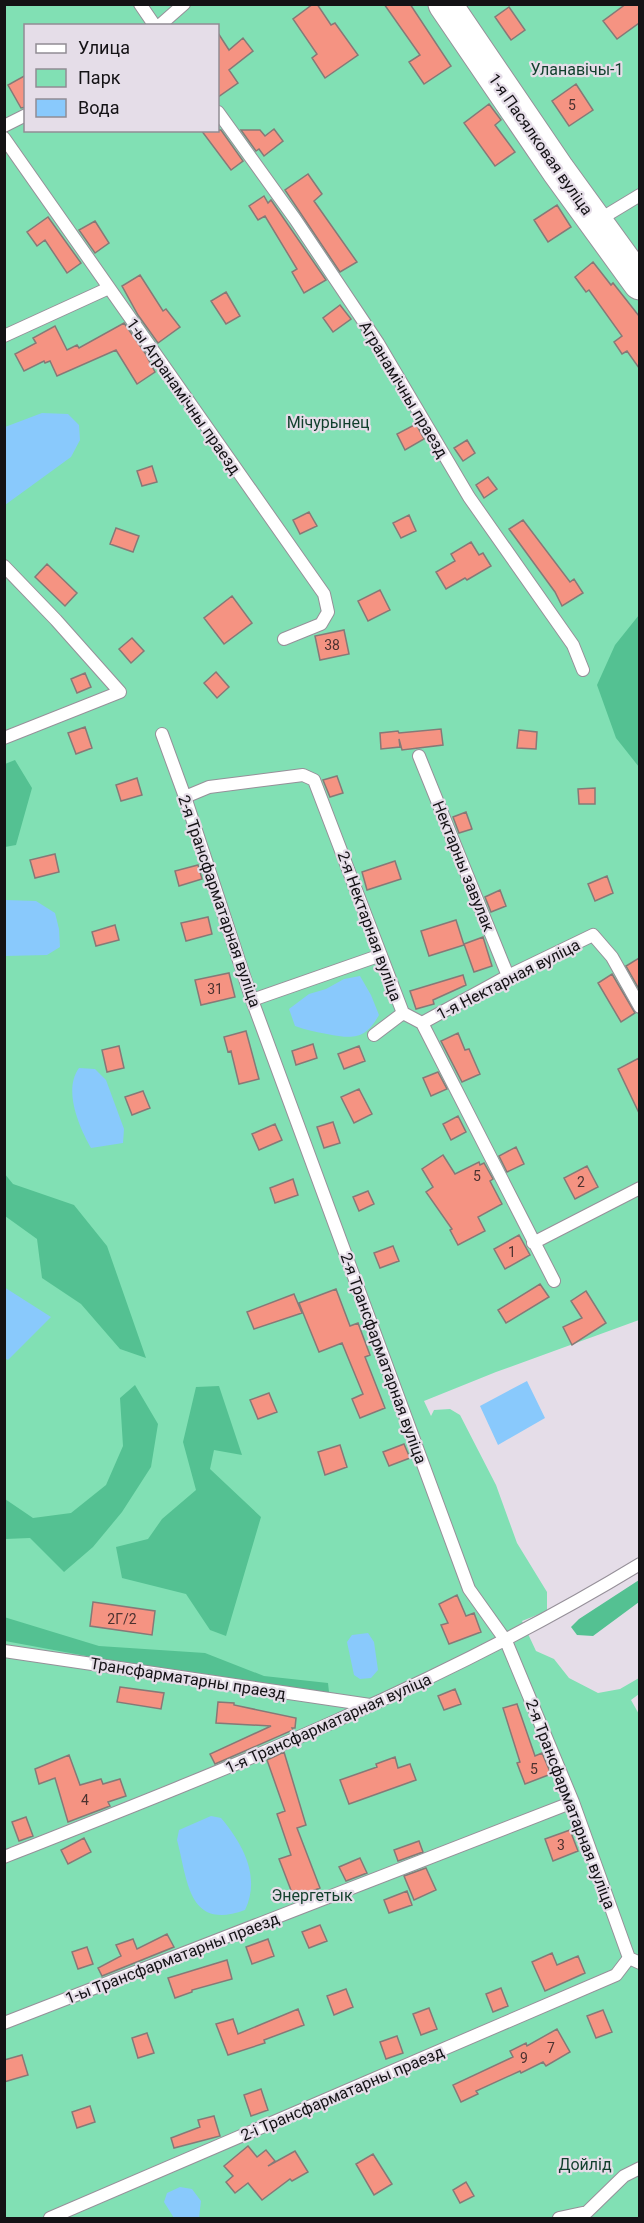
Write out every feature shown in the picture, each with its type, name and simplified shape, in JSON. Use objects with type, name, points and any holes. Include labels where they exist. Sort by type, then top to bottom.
[{"type":"street","name":"1-я Пасялковая вуліца","points":[[445,4],[639,283]]},
{"type":"lane","points":[[140,4],[154,24]]},
{"type":"lane","points":[[161,24],[184,4]]},
{"type":"lane","name":"Агранамічны праезд","points":[[219,113],[295,219],[378,344],[469,497],[573,645],[583,670]]},
{"type":"lane","points":[[4,126],[24,116]]},
{"type":"lane","name":"1-ы Агранамічны праезд","points":[[4,138],[324,594],[328,612],[321,624],[284,639]]},
{"type":"lane","points":[[595,222],[639,195]]},
{"type":"lane","points":[[4,336],[109,288]]},
{"type":"lane","points":[[4,566],[120,692],[4,738]]},
{"type":"lane","name":"2-я Трансфарматарная вуліца","points":[[162,734],[185,796],[252,1000],[469,1588],[506,1641],[573,1802],[634,1961]]},
{"type":"lane","name":"Нектарны завулак","points":[[419,756],[508,976]]},
{"type":"lane","name":"2-я Нектарная вуліца","points":[[185,796],[209,787],[268,779],[303,775],[314,780],[402,1013],[422,1023]]},
{"type":"lane","name":"1-я Нектарная вуліца","points":[[422,1023],[508,976],[593,935],[612,957],[639,1007]]},
{"type":"lane","points":[[252,1000],[381,955]]},
{"type":"lane","points":[[374,1035],[402,1013]]},
{"type":"lane","points":[[422,1023],[554,1281]]},
{"type":"lane","points":[[533,1243],[639,1188]]},
{"type":"lane","name":"1-я Трансфарматарная вуліца","points":[[4,1857],[204,1778],[371,1706],[506,1641],[639,1564]]},
{"type":"lane","name":"Трансфарматарны праезд","points":[[4,1651],[371,1706]]},
{"type":"lane","name":"1-ы Трансфарматарны праезд","points":[[4,2023],[573,1802]]},
{"type":"lane","name":"2-і Трансфарматарны праезд","points":[[50,2218],[616,1975],[634,1961]]},
{"type":"lane","points":[[559,2218],[587,2212],[624,2176],[639,2168]]},
{"type":"green space","points":[[4,5],[441,5],[639,283],[639,1320],[424,1401],[431,1416],[434,1410],[450,1409],[460,1415],[496,1485],[517,1543],[547,1592],[547,1611],[522,1621],[536,1651],[554,1659],[569,1678],[598,1693],[620,1689],[639,1678],[639,1694],[631,1700],[640,1716],[639,2218],[5,2218]]},
{"type":"green space","name":"Уланавічы-1","points":[[456,5],[639,5],[639,265]]},
{"type":"green space","points":[[639,615],[639,767],[616,738],[597,685],[615,645]]},
{"type":"green space","points":[[15,760],[32,788],[16,845],[5,847],[5,764]]},
{"type":"green space","points":[[4,1173],[13,1184],[74,1205],[107,1246],[146,1358],[120,1349],[81,1304],[42,1278],[37,1239],[5,1216]]},
{"type":"green space","points":[[135,1385],[158,1424],[151,1467],[122,1512],[93,1547],[64,1572],[30,1538],[5,1539],[5,1499],[33,1518],[71,1513],[106,1485],[123,1446],[120,1398]]},
{"type":"green space","points":[[219,1386],[242,1455],[214,1450],[210,1469],[261,1517],[226,1636],[210,1630],[186,1594],[122,1578],[116,1547],[148,1539],[162,1519],[196,1490],[183,1442],[196,1387]]},
{"type":"green space","points":[[639,1580],[639,1602],[593,1636],[577,1635],[571,1627],[579,1619]]},
{"type":"green space","points":[[4,1617],[99,1646],[205,1653],[264,1676],[328,1683],[330,1701],[5,1641]]},
{"type":"water","points":[[42,413],[68,414],[79,425],[80,440],[71,457],[5,505],[5,427]]},
{"type":"water","points":[[5,900],[36,901],[55,913],[60,947],[47,955],[5,956]]},
{"type":"water","points":[[360,976],[379,1015],[369,1029],[358,1036],[344,1037],[295,1026],[289,1009],[309,994],[326,989],[344,979]]},
{"type":"water","points":[[79,1068],[95,1069],[106,1080],[124,1129],[123,1143],[91,1148],[74,1108],[72,1087]]},
{"type":"water","points":[[4,1287],[51,1317],[8,1360],[4,1358]]},
{"type":"water","points":[[527,1381],[545,1418],[498,1445],[480,1406]]},
{"type":"water","points":[[368,1633],[374,1642],[378,1670],[371,1678],[360,1679],[354,1675],[347,1642],[352,1635]]},
{"type":"water","points":[[211,1816],[221,1818],[229,1828],[242,1850],[250,1873],[251,1885],[245,1910],[226,1915],[212,1914],[201,1908],[194,1898],[188,1886],[177,1840],[179,1830]]},
{"type":"water","points":[[180,2187],[192,2189],[201,2201],[199,2218],[174,2218],[164,2202],[167,2193]]},
{"type":"building","points":[[313,4],[317,4],[331,25],[335,23],[358,55],[325,78],[312,58],[317,54],[293,19]]},
{"type":"building","points":[[384,4],[410,4],[451,66],[424,84],[409,62],[420,55]]},
{"type":"building","points":[[626,4],[639,4],[639,23],[617,39],[603,21]]},
{"type":"building","points":[[509,7],[525,30],[511,40],[495,17]]},
{"type":"building","points":[[219,35],[229,50],[243,38],[253,51],[229,70],[238,83],[219,96]]},
{"type":"building","points":[[24,76],[24,107],[21,108],[8,85]]},
{"type":"building","points":[[576,84],[593,110],[569,126],[552,101]]},
{"type":"building","points":[[489,104],[501,120],[495,125],[515,152],[495,166],[464,123]]},
{"type":"building","points":[[274,129],[283,141],[264,156],[259,149],[256,151],[241,130],[260,130],[265,136]]},
{"type":"building","points":[[221,130],[243,161],[231,170],[202,132]]},
{"type":"building","points":[[308,174],[322,194],[314,201],[357,262],[340,272],[285,190]]},
{"type":"building","points":[[264,196],[268,203],[271,200],[326,280],[304,293],[292,272],[297,269],[265,216],[258,220],[249,206]]},
{"type":"building","points":[[557,205],[571,227],[548,242],[534,220]]},
{"type":"building","points":[[48,217],[81,263],[67,273],[45,240],[37,246],[27,232]]},
{"type":"building","points":[[95,221],[109,243],[95,253],[79,230]]},
{"type":"building","points":[[593,262],[639,316],[639,368],[627,351],[622,354],[614,342],[622,336],[589,290],[586,292],[575,277]]},
{"type":"building","points":[[140,275],[163,311],[166,309],[180,327],[158,343],[138,315],[122,286]]},
{"type":"building","points":[[226,292],[240,316],[226,324],[211,301]]},
{"type":"building","points":[[340,305],[351,319],[333,332],[323,318]]},
{"type":"building","points":[[124,323],[155,372],[137,384],[116,350],[57,376],[50,361],[45,363],[44,361],[24,371],[15,354],[36,343],[33,338],[55,326],[67,350],[77,345],[79,348]]},
{"type":"building","points":[[416,424],[424,439],[405,450],[397,434]]},
{"type":"building","points":[[467,440],[475,453],[463,461],[454,448]]},
{"type":"building","points":[[152,466],[157,482],[142,486],[137,471]]},
{"type":"building","points":[[488,477],[497,489],[484,498],[476,485]]},
{"type":"building","points":[[309,512],[317,526],[300,534],[293,520]]},
{"type":"building","points":[[409,515],[416,531],[401,538],[393,523]]},
{"type":"building","points":[[523,520],[570,582],[574,579],[583,593],[562,606],[555,592],[509,529]]},
{"type":"building","points":[[116,528],[139,536],[133,552],[110,544]]},
{"type":"building","points":[[471,542],[479,555],[483,553],[491,566],[446,589],[436,572],[455,561],[451,554]]},
{"type":"building","points":[[47,564],[77,593],[65,606],[35,577]]},
{"type":"building","points":[[380,590],[390,610],[368,621],[358,601]]},
{"type":"building","points":[[232,596],[252,623],[224,644],[204,618]]},
{"type":"building","points":[[344,630],[349,654],[320,660],[315,636]]},
{"type":"building","points":[[132,638],[144,651],[131,663],[119,649]]},
{"type":"building","points":[[216,672],[229,687],[217,698],[204,683]]},
{"type":"building","points":[[85,673],[91,687],[77,693],[71,679]]},
{"type":"building","points":[[85,727],[92,748],[76,754],[68,733]]},
{"type":"building","points":[[441,729],[443,745],[402,750],[399,739],[400,747],[381,749],[380,733]]},
{"type":"building","points":[[519,730],[537,732],[536,749],[517,748]]},
{"type":"building","points":[[337,776],[343,793],[330,797],[323,780]]},
{"type":"building","points":[[137,778],[142,795],[121,801],[116,785]]},
{"type":"building","points":[[595,788],[595,804],[579,804],[578,789]]},
{"type":"building","points":[[466,812],[472,829],[459,833],[453,817]]},
{"type":"building","points":[[55,854],[59,872],[35,878],[30,860]]},
{"type":"building","points":[[395,861],[401,879],[367,890],[362,872]]},
{"type":"building","points":[[198,865],[202,879],[179,886],[175,871]]},
{"type":"building","points":[[607,876],[613,893],[595,901],[588,884]]},
{"type":"building","points":[[500,890],[506,906],[491,912],[485,897]]},
{"type":"building","points":[[208,917],[212,934],[186,941],[181,923]]},
{"type":"building","points":[[456,920],[464,945],[429,956],[421,931]]},
{"type":"building","points":[[115,925],[119,940],[96,946],[92,932]]},
{"type":"building","points":[[483,937],[492,966],[474,972],[464,944]]},
{"type":"building","points":[[639,958],[639,989],[626,966]]},
{"type":"building","points":[[229,973],[235,997],[201,1005],[195,980]]},
{"type":"building","points":[[612,974],[635,1013],[621,1022],[598,983]]},
{"type":"building","points":[[463,975],[466,985],[433,1000],[434,1004],[416,1009],[410,991]]},
{"type":"building","points":[[246,1031],[259,1079],[239,1084],[231,1051],[228,1052],[224,1037]]},
{"type":"building","points":[[458,1033],[465,1050],[469,1049],[480,1074],[462,1082],[441,1041]]},
{"type":"building","points":[[313,1044],[317,1058],[296,1065],[292,1051]]},
{"type":"building","points":[[119,1046],[124,1068],[107,1072],[102,1050]]},
{"type":"building","points":[[359,1046],[365,1061],[344,1069],[338,1054]]},
{"type":"building","points":[[639,1058],[639,1113],[618,1069]]},
{"type":"building","points":[[438,1072],[447,1089],[431,1096],[423,1078]]},
{"type":"building","points":[[359,1089],[372,1114],[354,1123],[341,1097]]},
{"type":"building","points":[[143,1091],[150,1108],[132,1115],[125,1097]]},
{"type":"building","points":[[458,1116],[466,1132],[451,1140],[443,1124]]},
{"type":"building","points":[[333,1122],[340,1143],[324,1148],[317,1127]]},
{"type":"building","points":[[275,1124],[282,1140],[259,1150],[252,1134]]},
{"type":"building","points":[[516,1147],[524,1164],[507,1172],[499,1156]]},
{"type":"building","points":[[443,1155],[455,1174],[479,1162],[480,1165],[484,1163],[493,1179],[490,1181],[502,1204],[478,1217],[485,1231],[458,1245],[450,1230],[452,1229],[426,1192],[433,1187],[422,1169]]},
{"type":"building","points":[[587,1166],[598,1187],[575,1199],[564,1178]]},
{"type":"building","points":[[293,1179],[298,1195],[275,1203],[270,1188]]},
{"type":"building","points":[[368,1191],[374,1204],[359,1211],[353,1197]]},
{"type":"building","points":[[519,1235],[530,1255],[505,1269],[494,1249]]},
{"type":"building","points":[[393,1246],[399,1261],[380,1268],[374,1253]]},
{"type":"building","points":[[540,1284],[549,1297],[506,1323],[498,1310]]},
{"type":"building","points":[[336,1289],[350,1326],[358,1323],[370,1355],[365,1357],[385,1408],[360,1418],[352,1399],[363,1394],[342,1343],[319,1352],[299,1303]]},
{"type":"building","points":[[586,1291],[606,1323],[572,1345],[563,1327],[582,1318],[571,1301]]},
{"type":"building","points":[[294,1294],[302,1313],[254,1329],[247,1312]]},
{"type":"building","points":[[269,1393],[277,1412],[258,1419],[250,1400]]},
{"type":"building","points":[[404,1444],[410,1458],[389,1466],[383,1452]]},
{"type":"building","points":[[340,1445],[347,1467],[325,1475],[318,1452]]},
{"type":"building","points":[[457,1595],[466,1616],[474,1613],[481,1632],[449,1644],[441,1625],[448,1623],[439,1604]]},
{"type":"building","points":[[93,1602],[155,1611],[152,1635],[90,1626]]},
{"type":"building","points":[[120,1687],[164,1693],[161,1709],[117,1702]]},
{"type":"building","points":[[455,1689],[461,1704],[444,1710],[438,1696]]},
{"type":"building","points":[[218,1702],[234,1703],[234,1705],[296,1718],[295,1728],[215,1764],[210,1754],[271,1726],[216,1723]]},
{"type":"building","points":[[517,1704],[535,1756],[542,1753],[551,1774],[525,1784],[517,1763],[520,1762],[503,1708]]},
{"type":"building","points":[[284,1752],[306,1825],[297,1828],[320,1888],[294,1898],[279,1859],[291,1855],[277,1814],[285,1811],[267,1760]]},
{"type":"building","points":[[69,1755],[80,1785],[101,1779],[103,1784],[120,1779],[126,1796],[108,1802],[110,1806],[68,1822],[55,1778],[39,1784],[35,1769]]},
{"type":"building","points":[[395,1757],[398,1768],[410,1764],[416,1780],[349,1804],[340,1780],[377,1767],[376,1764]]},
{"type":"building","points":[[26,1817],[33,1836],[19,1841],[12,1822]]},
{"type":"building","points":[[570,1830],[578,1851],[553,1861],[545,1839]]},
{"type":"building","points":[[84,1838],[91,1852],[68,1864],[61,1850]]},
{"type":"building","points":[[419,1841],[423,1852],[398,1861],[394,1850]]},
{"type":"building","points":[[360,1858],[367,1873],[346,1881],[339,1867]]},
{"type":"building","points":[[426,1868],[436,1890],[414,1900],[404,1876]]},
{"type":"building","points":[[407,1891],[412,1905],[389,1913],[384,1900]]},
{"type":"building","points":[[320,1925],[327,1941],[309,1948],[302,1932]]},
{"type":"building","points":[[167,1934],[174,1947],[102,1976],[98,1968],[121,1956],[116,1945],[133,1939],[137,1949]]},
{"type":"building","points":[[268,1939],[274,1956],[252,1964],[246,1947]]},
{"type":"building","points":[[87,1947],[93,1964],[78,1969],[72,1952]]},
{"type":"building","points":[[552,1953],[557,1965],[578,1956],[585,1973],[545,1991],[532,1962]]},
{"type":"building","points":[[227,1960],[232,1979],[192,1990],[192,1992],[175,1998],[168,1978]]},
{"type":"building","points":[[501,1988],[508,2006],[493,2012],[486,1994]]},
{"type":"building","points":[[346,1989],[353,2007],[334,2015],[327,1996]]},
{"type":"building","points":[[429,2008],[437,2029],[421,2035],[413,2014]]},
{"type":"building","points":[[298,2009],[304,2025],[264,2040],[265,2043],[228,2055],[216,2024],[233,2019],[238,2034]]},
{"type":"building","points":[[603,2010],[612,2032],[596,2038],[587,2016]]},
{"type":"building","points":[[557,2029],[570,2052],[546,2066],[543,2062],[476,2091],[478,2094],[461,2102],[453,2085],[513,2057],[510,2051],[526,2043],[527,2046]]},
{"type":"building","points":[[147,2033],[154,2053],[138,2058],[132,2038]]},
{"type":"building","points":[[397,2036],[403,2053],[386,2059],[380,2042]]},
{"type":"building","points":[[22,2055],[28,2075],[4,2082],[4,2060]]},
{"type":"building","points":[[261,2089],[268,2110],[251,2116],[244,2095]]},
{"type":"building","points":[[90,2106],[95,2122],[77,2128],[72,2112]]},
{"type":"building","points":[[214,2116],[220,2136],[174,2148],[171,2138],[200,2127],[198,2120]]},
{"type":"building","points":[[248,2146],[257,2157],[266,2150],[275,2161],[268,2166],[295,2151],[308,2172],[292,2181],[290,2179],[262,2200],[248,2183],[235,2193],[226,2182],[233,2176],[224,2166]]},
{"type":"building","points":[[373,2154],[392,2184],[374,2195],[356,2164]]},
{"type":"building","points":[[466,2182],[474,2196],[460,2203],[453,2190]]},
{"type":"park label","name":"Мічурынец","points":[[328,422]]},
{"type":"park label","name":"Энергетык","points":[[312,1895]]},
{"type":"park label","name":"Дойлід","points":[[585,2164]]}]
